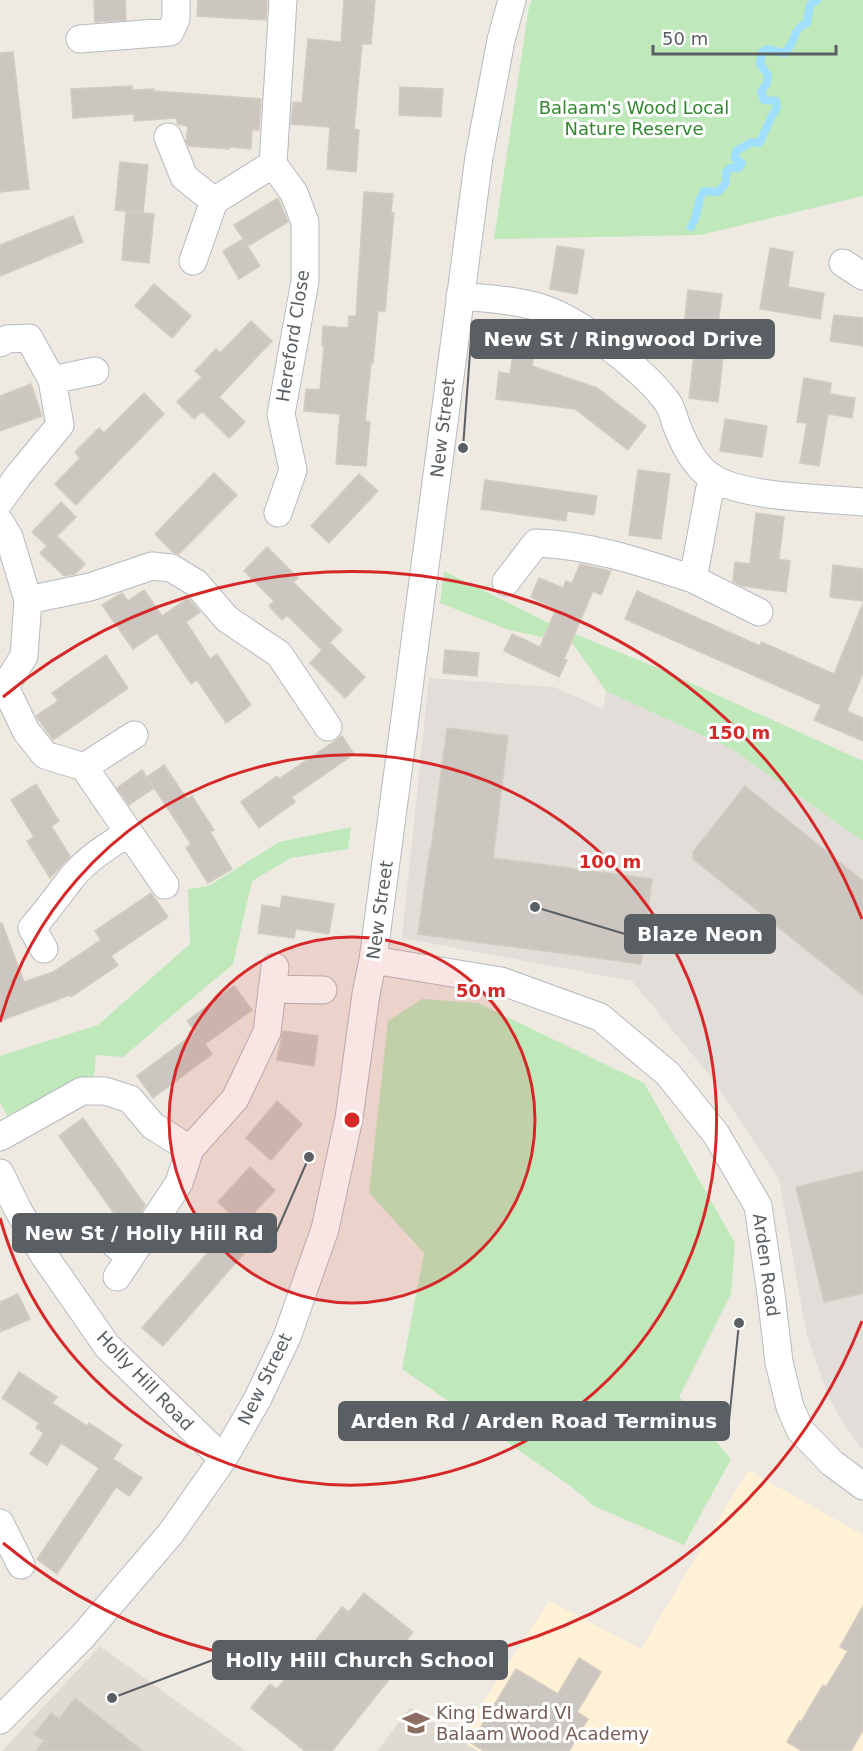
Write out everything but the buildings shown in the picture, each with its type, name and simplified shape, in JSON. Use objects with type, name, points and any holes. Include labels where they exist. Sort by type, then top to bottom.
[{"type":"street","points":[[80,39],[170,32],[176,19],[176,0]]},
{"type":"street","points":[[193,261],[214,201],[273,164],[283,0]]},
{"type":"street","name":"New Street","points":[[0,1720],[83,1636],[112,1603],[171,1533],[223,1459],[257,1400],[287,1337],[325,1229],[349,1118],[366,994],[373,960],[479,157],[501,40],[512,0]]},
{"type":"street","points":[[168,136],[184,177],[214,201]]},
{"type":"street","name":"Hereford Close","points":[[273,164],[294,193],[305,222],[305,281],[281,414],[293,470],[278,513]]},
{"type":"street","points":[[460,296],[516,301],[550,311],[582,328],[652,385],[669,405],[692,458],[712,477],[744,491],[863,500]]},
{"type":"street","points":[[0,343],[7,339],[29,338],[52,380],[60,425],[0,501]]},
{"type":"street","points":[[52,380],[95,371]]},
{"type":"street","points":[[693,579],[712,477]]},
{"type":"street","points":[[0,522],[9,537],[28,600],[24,656],[2,688],[26,731],[45,755],[84,767],[165,885]]},
{"type":"street","points":[[506,582],[536,543],[555,544],[636,560],[693,579],[759,612]]},
{"type":"street","points":[[28,600],[90,588],[152,566],[171,568],[195,583],[227,619],[279,654],[328,727]]},
{"type":"street","points":[[84,767],[134,735]]},
{"type":"street","points":[[44,950],[32,928],[53,906],[74,875],[95,855],[128,832]]},
{"type":"street","name":"Arden Road","points":[[373,960],[501,981],[600,1017],[668,1074],[716,1134],[758,1206],[779,1362],[790,1407],[800,1430],[832,1463],[863,1486]]},
{"type":"street","points":[[119,1258],[179,1183],[190,1149],[235,1099],[267,1032],[274,978],[323,990]]},
{"type":"street","points":[[0,1137],[82,1092],[105,1091],[130,1099],[153,1126],[190,1149]]},
{"type":"street","name":"Holly Hill Road","points":[[0,1173],[43,1254],[107,1346],[223,1459]]},
{"type":"street","points":[[0,1523],[21,1565]]},
{"type":"shaded area","points":[[429,678],[554,687],[603,709],[606,691],[732,749],[863,841],[863,1450],[843,1423],[829,1398],[807,1337],[779,1179],[711,1077],[632,981],[402,938]]},
{"type":"shaded area","points":[[748,1470],[863,1535],[863,1751],[478,1751],[459,1739],[549,1601],[641,1649]]},
{"type":"shaded area","points":[[100,1646],[246,1751],[2,1751]]},
{"type":"shaded area","name":"King Edward VI Balaam Wood Academy","points":[[410,1707],[459,1739],[478,1751],[377,1751]]},
{"type":"green space","name":"Balaam's Wood Local Nature Reserve","points":[[532,0],[863,0],[863,196],[700,235],[494,239],[529,7]]},
{"type":"green space","points":[[444,571],[555,626],[653,666],[863,761],[863,841],[732,749],[606,691],[573,644],[506,629],[440,603]]},
{"type":"green space","points":[[351,827],[348,849],[291,858],[252,881],[233,964],[123,1057],[96,1055],[94,1076],[7,1115],[0,1102],[0,1056],[98,1025],[190,944],[188,889],[209,886],[279,842]]},
{"type":"green space","points":[[422,999],[478,1003],[644,1083],[735,1243],[731,1294],[679,1397],[731,1459],[684,1545],[594,1506],[569,1485],[402,1369],[424,1253],[369,1193],[388,1021]]},
{"type":"waterway","points":[[691,227],[704,191],[718,192],[726,183],[726,172],[730,168],[739,168],[742,163],[735,159],[736,151],[752,142],[759,143],[777,108],[776,101],[764,100],[761,92],[767,83],[768,75],[760,64],[762,52],[767,49],[785,53],[799,28],[807,23],[810,5],[817,0]]},
{"type":"place","name":"New St / Ringwood Drive","points":[[463,448]]},
{"type":"place","name":"Blaze Neon","points":[[535,907]]},
{"type":"place","name":"New St / Holly Hill Rd","points":[[309,1157]]},
{"type":"place","name":"Arden Rd / Arden Road Terminus","points":[[739,1323]]},
{"type":"place","name":"Holly Hill Church School","points":[[112,1698]]},
{"type":"place","name":"King Edward VI Balaam Wood Academy","points":[[416,1723]]}]
